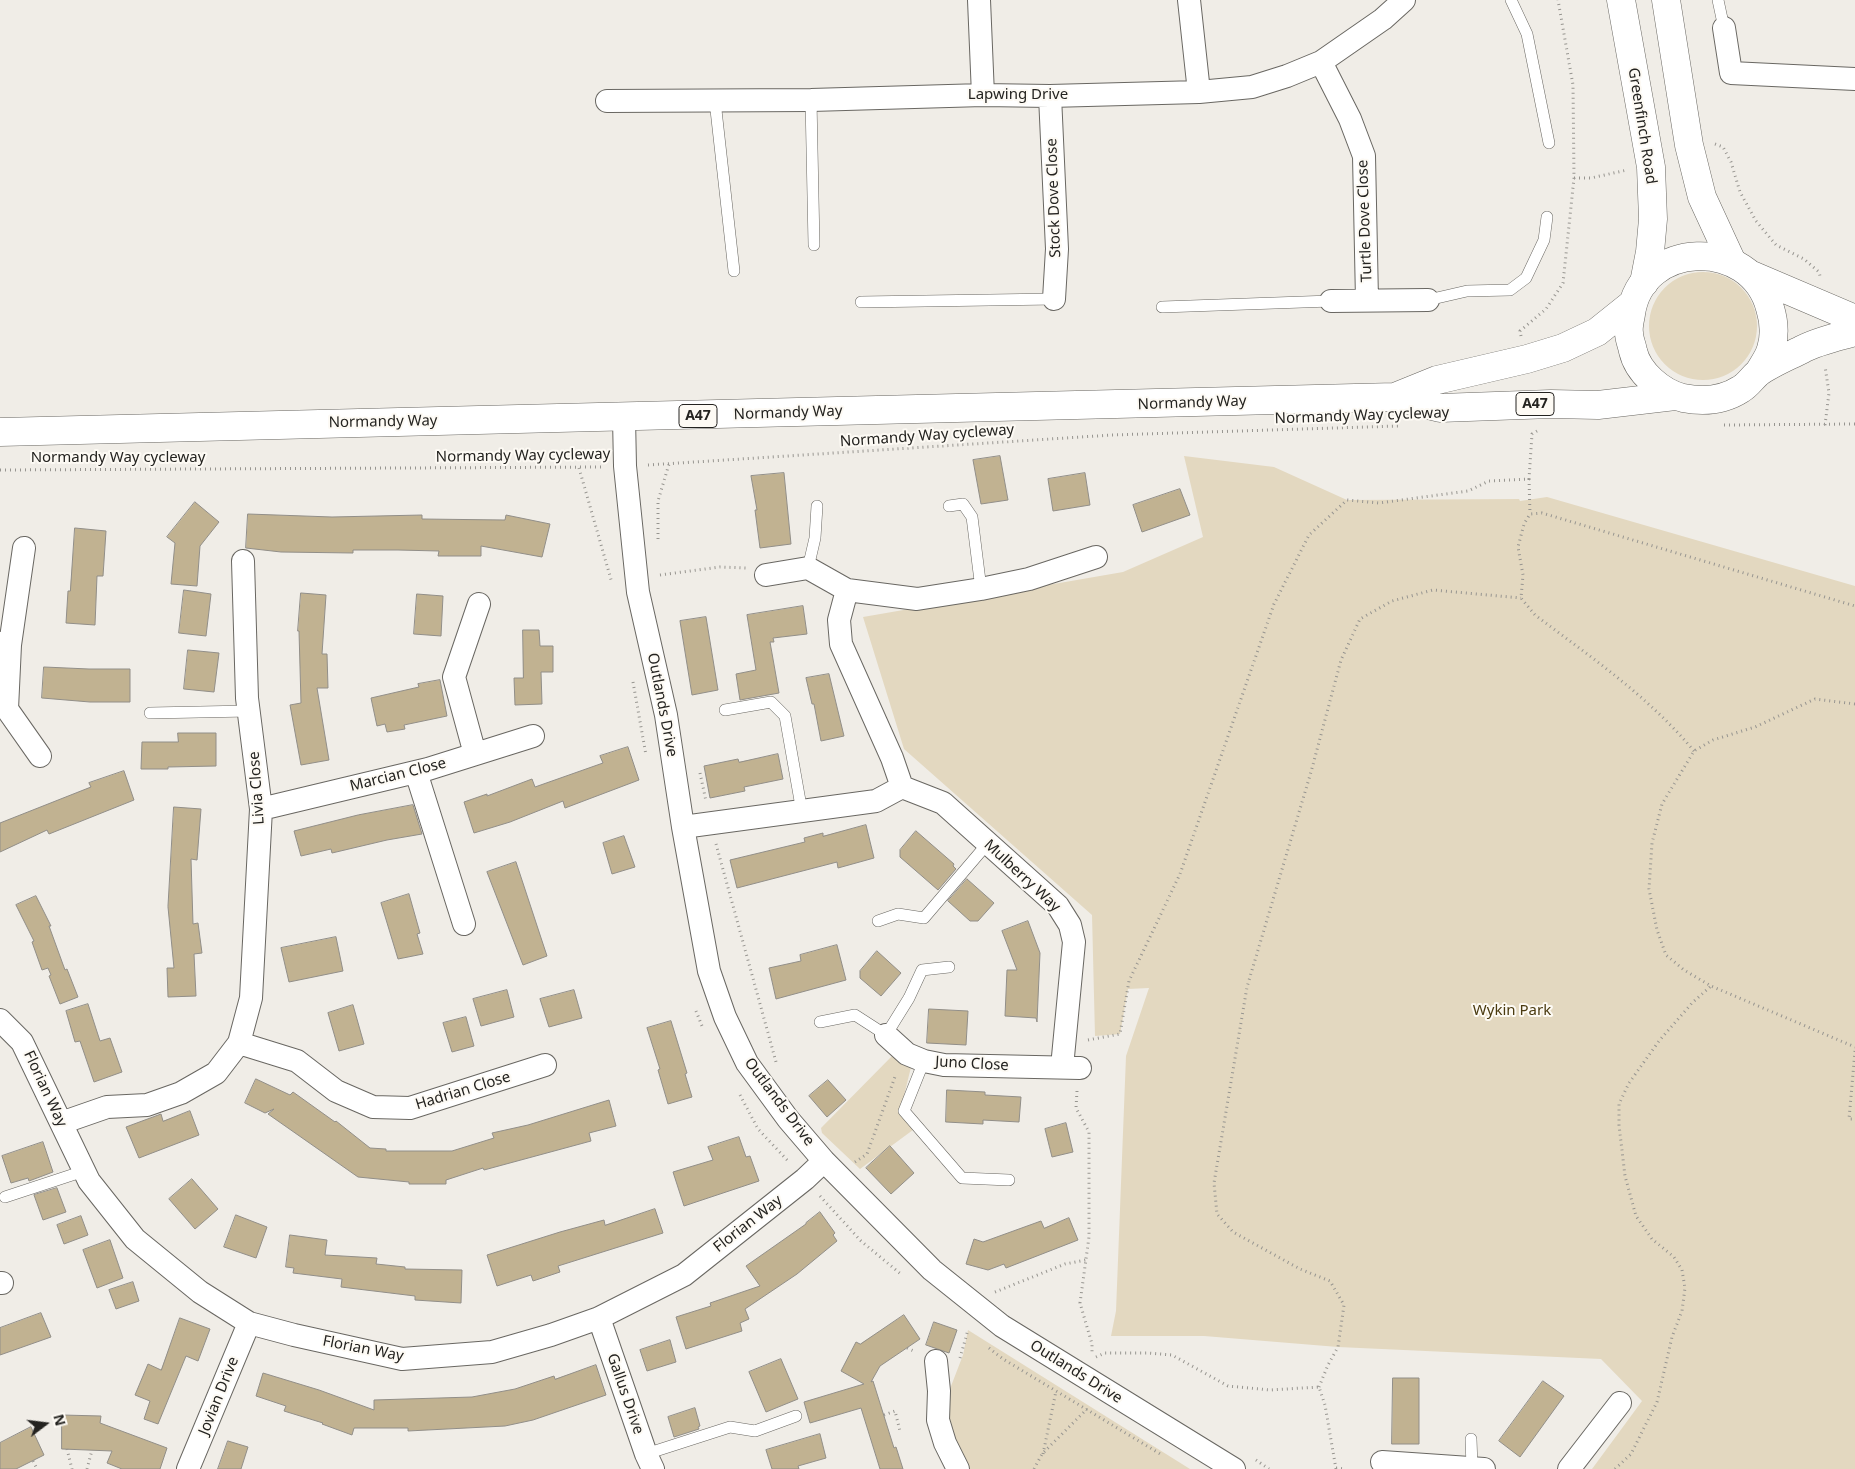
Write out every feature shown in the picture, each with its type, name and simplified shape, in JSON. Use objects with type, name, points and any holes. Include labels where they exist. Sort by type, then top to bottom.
[{"type":"main road","name":"Greenfinch Road","points":[[1621,0],[1651,167],[1653,219],[1650,252],[1638,293]]},
{"type":"main road","points":[[1666,0],[1689,144],[1702,197],[1742,268],[1767,297],[1774,322],[1771,349],[1759,372]]},
{"type":"main road","points":[[1855,319],[1742,268],[1708,255],[1684,257],[1662,266],[1638,293],[1628,332],[1635,359],[1652,381],[1675,396],[1698,401],[1721,398],[1742,389],[1759,372],[1804,348],[1855,332]]},
{"type":"main road","name":"Normandy Way","points":[[1395,397],[1437,380],[1527,360],[1564,348],[1597,332],[1638,293]]},
{"type":"main road","name":"Normandy Way","points":[[0,432],[624,418],[1395,397],[1440,408],[1551,404],[1598,405],[1675,396]]},
{"type":"street","points":[[979,0],[983,95]]},
{"type":"street","points":[[1189,0],[1199,92]]},
{"type":"street","name":"Lapwing Drive","points":[[607,101],[812,100],[983,95],[1050,96],[1199,92],[1252,87],[1287,76],[1321,62],[1383,19],[1404,0]]},
{"type":"street","points":[[1724,28],[1731,73],[1855,79]]},
{"type":"street","name":"Turtle Dove Close","points":[[1321,62],[1350,119],[1364,156],[1367,300]]},
{"type":"street","name":"Stock Dove Close","points":[[1050,96],[1057,249],[1054,299]]},
{"type":"street","name":"Turtle Dove Close","points":[[1330,301],[1428,300]]},
{"type":"street","name":"Outlands Drive","points":[[624,418],[625,466],[638,592],[666,715],[683,827],[709,971],[725,1016],[747,1063],[788,1120],[824,1161],[932,1270],[1002,1326],[1234,1469]]},
{"type":"street","points":[[24,548],[5,644],[7,709],[40,756]]},
{"type":"street","points":[[766,575],[808,568],[847,590],[917,599],[1029,579],[1096,557]]},
{"type":"street","name":"Livia Close","points":[[239,1043],[251,998],[261,809],[247,698],[243,561]]},
{"type":"street","points":[[683,827],[876,801],[902,787],[892,758],[841,644],[839,620],[847,590]]},
{"type":"street","points":[[475,754],[454,677],[480,604]]},
{"type":"street","name":"Marcian Close","points":[[261,809],[416,772],[534,736]]},
{"type":"street","points":[[416,772],[464,924]]},
{"type":"street","name":"Mulberry Way","points":[[902,787],[943,803],[1058,906],[1070,925],[1074,942],[1071,1067]]},
{"type":"street","name":"Florian Way","points":[[0,1020],[22,1042],[89,1181],[135,1239],[200,1292],[249,1323],[402,1359],[492,1352],[599,1318],[684,1274],[805,1179],[824,1161]]},
{"type":"street","points":[[886,1035],[916,1058]]},
{"type":"street","points":[[61,1122],[108,1107],[147,1105],[181,1093],[216,1073],[239,1043]]},
{"type":"street","name":"Hadrian Close","points":[[239,1043],[297,1061],[336,1091],[373,1107],[410,1108],[545,1065]]},
{"type":"street","name":"Juno Close","points":[[916,1058],[944,1064],[1071,1067]]},
{"type":"street","name":"Gallus Drive","points":[[599,1318],[649,1462]]},
{"type":"street","name":"Jovian Drive","points":[[188,1469],[249,1323]]},
{"type":"street","points":[[936,1361],[939,1390],[938,1420],[945,1444],[958,1469]]},
{"type":"street","points":[[1570,1469],[1620,1404]]},
{"type":"street","points":[[1382,1462],[1478,1468]]},
{"type":"lane","points":[[1511,0],[1527,34],[1549,143]]},
{"type":"lane","points":[[1718,0],[1724,28]]},
{"type":"lane","points":[[812,100],[814,245]]},
{"type":"lane","points":[[715,101],[734,271]]},
{"type":"lane","points":[[1428,300],[1467,291],[1510,290],[1526,278],[1544,240],[1547,218]]},
{"type":"lane","points":[[861,302],[1054,299]]},
{"type":"lane","points":[[1162,307],[1330,301]]},
{"type":"lane","points":[[950,506],[963,504],[972,517],[981,589]]},
{"type":"lane","points":[[808,568],[815,538],[817,506]]},
{"type":"lane","points":[[725,710],[771,702],[784,716],[802,812]]},
{"type":"lane","points":[[150,713],[249,711]]},
{"type":"lane","points":[[878,921],[898,914],[924,918],[988,843]]},
{"type":"lane","points":[[820,1022],[854,1015],[886,1035],[909,998],[922,970],[949,967]]},
{"type":"lane","points":[[916,1058],[904,1111],[962,1178],[1009,1180]]},
{"type":"lane","points":[[5,1198],[84,1171]]},
{"type":"lane","points":[[649,1462],[730,1427],[755,1431],[796,1416]]},
{"type":"lane","points":[[1471,1439],[1478,1468]]},
{"type":"path","points":[[1523,343],[1520,331],[1546,309],[1564,283],[1573,187],[1573,85],[1558,0]]},
{"type":"path","points":[[1716,425],[1855,424]]},
{"type":"path","name":"Normandy Way cycleway","points":[[0,470],[579,468],[1112,435],[1407,425]]},
{"type":"path","points":[[1538,430],[1532,434],[1529,478],[1530,514],[1524,524],[1518,547],[1523,575],[1521,598],[1535,615],[1643,698],[1678,732],[1694,751]]},
{"type":"path","points":[[579,468],[613,586]]},
{"type":"path","points":[[1319,1387],[1270,1390],[1228,1386],[1172,1355],[1105,1353],[1092,1359],[1092,1344],[1080,1303],[1089,1237],[1089,1132],[1076,1108],[1071,1067],[1082,1042],[1120,1034],[1129,981],[1180,874],[1274,604],[1309,535],[1347,500],[1379,503],[1468,491],[1489,481],[1529,478]]},
{"type":"path","points":[[1530,514],[1542,513],[1855,606]]},
{"type":"path","points":[[660,576],[720,566],[743,566],[766,575]]},
{"type":"path","points":[[1345,1469],[1336,1468],[1325,1405],[1319,1387],[1338,1347],[1344,1305],[1330,1281],[1300,1269],[1233,1232],[1217,1214],[1214,1183],[1247,987],[1311,772],[1341,660],[1360,619],[1392,601],[1432,590],[1521,598]]},
{"type":"path","points":[[632,679],[648,764]]},
{"type":"path","points":[[1855,704],[1815,699],[1755,727],[1713,740],[1694,751],[1662,804],[1652,843],[1649,889],[1657,930],[1666,955],[1684,970],[1711,986],[1855,1049],[1849,1119],[1855,1119]]},
{"type":"path","points":[[1615,1469],[1630,1454],[1657,1402],[1672,1337],[1682,1310],[1685,1288],[1682,1270],[1674,1257],[1652,1239],[1636,1216],[1625,1176],[1619,1125],[1619,1104],[1629,1082],[1659,1042],[1692,1003],[1711,986]]},
{"type":"path","points":[[694,1002],[703,1029]]},
{"type":"path","points":[[852,1165],[866,1154],[896,1074],[916,1058]]},
{"type":"path","points":[[736,1088],[758,1129],[861,1241],[907,1279]]},
{"type":"path","points":[[990,1295],[1065,1264],[1086,1260]]},
{"type":"path","points":[[961,1324],[975,1336]]},
{"type":"path","points":[[982,1342],[1003,1359],[1170,1459]]},
{"type":"path","points":[[1034,1469],[1042,1454],[1056,1391]]},
{"type":"path","points":[[1042,1454],[1087,1409]]},
{"type":"path","points":[[884,1415],[895,1412],[900,1431]]},
{"type":"path","points":[[67,1450],[72,1469]]},
{"type":"path","points":[[88,1469],[92,1450]]},
{"type":"path","points":[[33,1461],[37,1469]]},
{"type":"green space","points":[[1703,272],[1724,276],[1741,288],[1753,305],[1757,326],[1753,347],[1741,364],[1724,376],[1703,380],[1682,376],[1665,364],[1653,347],[1649,326],[1653,305],[1665,288],[1682,276]]},
{"type":"green space","name":"Wykin Park","points":[[1184,456],[1274,467],[1347,500],[1519,499],[1520,501],[1547,497],[1855,586],[1855,1469],[1592,1469],[1642,1401],[1601,1359],[1338,1347],[1204,1336],[1111,1336],[1116,1311],[1126,1056],[1149,988],[1128,989],[1120,1034],[1095,1036],[1092,915],[904,749],[863,617],[1123,572],[1203,537]]},
{"type":"green space","points":[[893,1055],[912,1063],[900,1112],[917,1127],[860,1169],[822,1133],[821,1128]]},
{"type":"green space","points":[[968,1330],[1190,1469],[960,1469],[938,1420],[963,1355]]},
{"type":"building","points":[[1000,456],[1008,500],[981,504],[973,460]]},
{"type":"building","points":[[784,473],[791,544],[760,548],[755,510],[757,510],[751,476]]},
{"type":"building","points":[[1085,473],[1090,505],[1053,511],[1048,479]]},
{"type":"building","points":[[1180,489],[1190,515],[1142,532],[1133,505]]},
{"type":"building","points":[[195,502],[219,522],[200,546],[197,586],[171,584],[175,543],[167,537]]},
{"type":"building","points":[[248,514],[332,517],[422,515],[422,519],[505,520],[506,515],[550,524],[542,557],[481,546],[481,556],[438,556],[439,551],[398,550],[353,550],[353,553],[281,552],[246,548]]},
{"type":"building","points":[[75,528],[106,531],[103,576],[97,576],[95,625],[66,623]]},
{"type":"building","points":[[184,590],[211,594],[206,636],[179,633]]},
{"type":"building","points":[[301,593],[326,595],[322,654],[327,654],[328,688],[317,688],[329,760],[301,765],[290,705],[301,703],[298,631]]},
{"type":"building","points":[[417,594],[443,596],[441,636],[414,634]]},
{"type":"building","points":[[803,606],[807,634],[773,638],[774,642],[770,642],[779,693],[740,700],[736,674],[756,670],[747,615]]},
{"type":"building","points":[[706,617],[718,690],[692,695],[680,621]]},
{"type":"building","points":[[523,630],[539,630],[540,646],[553,646],[553,672],[541,672],[542,704],[515,705],[514,678],[523,678]]},
{"type":"building","points":[[188,650],[219,653],[214,692],[184,689]]},
{"type":"building","points":[[44,667],[130,669],[130,702],[90,702],[42,698]]},
{"type":"building","points":[[829,674],[844,736],[821,741],[814,704],[812,704],[806,678]]},
{"type":"building","points":[[440,680],[447,716],[404,725],[405,729],[387,732],[385,724],[377,726],[371,698],[419,687],[418,684]]},
{"type":"building","points":[[178,733],[216,733],[216,766],[141,769],[142,742],[178,742]]},
{"type":"building","points":[[628,747],[639,780],[565,808],[563,801],[510,822],[474,833],[464,802],[487,794],[487,796],[532,779],[535,787],[603,763],[600,756]]},
{"type":"building","points":[[778,754],[783,779],[744,787],[745,791],[710,798],[704,766],[738,759],[739,762]]},
{"type":"building","points":[[124,771],[134,800],[49,834],[47,830],[0,852],[0,823],[91,787],[89,783]]},
{"type":"building","points":[[413,805],[422,834],[332,853],[331,849],[301,856],[294,831],[358,815]]},
{"type":"building","points":[[174,807],[201,809],[197,860],[191,859],[193,924],[198,923],[202,953],[194,954],[196,996],[168,997],[167,968],[174,968],[168,907]]},
{"type":"building","points":[[866,825],[874,858],[838,868],[837,862],[737,888],[730,860],[805,842],[804,838],[823,833],[823,836]]},
{"type":"building","points":[[916,831],[954,864],[953,866],[956,869],[938,890],[900,857],[900,850]]},
{"type":"building","points":[[624,836],[635,867],[612,874],[603,843]]},
{"type":"building","points":[[516,862],[547,956],[523,965],[487,872]]},
{"type":"building","points":[[967,879],[994,903],[978,921],[970,921],[948,901]]},
{"type":"building","points":[[409,894],[420,933],[417,934],[423,954],[398,959],[381,903]]},
{"type":"building","points":[[36,896],[51,926],[49,926],[65,970],[67,969],[78,997],[60,1004],[49,976],[51,975],[48,968],[42,970],[32,942],[34,941],[16,905]]},
{"type":"building","points":[[1028,921],[1040,953],[1037,1022],[1036,1018],[1005,1016],[1007,970],[1017,970],[1002,931]]},
{"type":"building","points":[[336,937],[343,971],[289,982],[281,948]]},
{"type":"building","points":[[837,945],[846,980],[776,999],[769,968],[801,961],[800,955]]},
{"type":"building","points":[[877,951],[901,973],[881,996],[860,978],[860,971]]},
{"type":"building","points":[[507,990],[514,1017],[481,1026],[473,999]]},
{"type":"building","points":[[574,990],[582,1018],[549,1027],[540,999]]},
{"type":"building","points":[[88,1004],[100,1041],[110,1038],[122,1072],[94,1082],[80,1041],[75,1042],[66,1011]]},
{"type":"building","points":[[353,1005],[364,1044],[339,1051],[328,1013]]},
{"type":"building","points":[[929,1009],[968,1011],[966,1045],[927,1043]]},
{"type":"building","points":[[466,1017],[474,1046],[452,1052],[443,1023]]},
{"type":"building","points":[[671,1021],[687,1073],[685,1074],[692,1097],[668,1104],[658,1070],[660,1069],[647,1028]]},
{"type":"building","points":[[256,1079],[290,1095],[293,1092],[336,1121],[370,1148],[386,1149],[386,1151],[452,1151],[494,1138],[492,1133],[528,1125],[609,1100],[616,1126],[589,1133],[591,1141],[484,1170],[483,1168],[446,1180],[446,1184],[409,1184],[409,1182],[358,1177],[268,1114],[274,1109],[265,1113],[245,1103]]},
{"type":"building","points":[[828,1080],[846,1100],[827,1117],[809,1096]]},
{"type":"building","points":[[947,1090],[985,1092],[985,1095],[1021,1097],[1019,1122],[983,1120],[983,1124],[946,1122]]},
{"type":"building","points":[[190,1111],[199,1135],[139,1158],[126,1127],[161,1114],[163,1121]]},
{"type":"building","points":[[1066,1123],[1073,1152],[1052,1157],[1045,1129]]},
{"type":"building","points":[[739,1137],[746,1157],[750,1156],[759,1181],[684,1206],[673,1172],[713,1160],[708,1147]]},
{"type":"building","points":[[43,1142],[53,1172],[29,1181],[28,1178],[11,1183],[2,1156]]},
{"type":"building","points":[[890,1146],[914,1173],[891,1194],[866,1168]]},
{"type":"building","points":[[192,1179],[218,1209],[195,1229],[169,1199]]},
{"type":"building","points":[[57,1188],[66,1212],[43,1220],[34,1195]]},
{"type":"building","points":[[655,1209],[663,1233],[558,1266],[560,1272],[533,1281],[531,1275],[497,1286],[487,1255],[560,1232],[604,1220],[605,1225]]},
{"type":"building","points":[[820,1212],[835,1233],[833,1235],[837,1241],[797,1274],[745,1309],[749,1319],[740,1323],[742,1331],[686,1349],[676,1317],[711,1306],[710,1303],[760,1286],[746,1266]]},
{"type":"building","points":[[236,1215],[267,1227],[256,1258],[224,1247]]},
{"type":"building","points":[[81,1216],[88,1235],[64,1244],[57,1225]]},
{"type":"building","points":[[1069,1218],[1078,1240],[1006,1268],[1004,1264],[988,1270],[966,1264],[974,1239],[983,1242],[1041,1221],[1044,1228]]},
{"type":"building","points":[[290,1235],[327,1240],[325,1255],[377,1258],[376,1264],[405,1267],[405,1269],[462,1270],[461,1303],[415,1300],[415,1296],[341,1287],[342,1279],[293,1273],[294,1268],[286,1267]]},
{"type":"building","points":[[110,1240],[123,1278],[97,1288],[83,1250]]},
{"type":"building","points":[[133,1282],[139,1301],[116,1309],[109,1290]]},
{"type":"building","points":[[41,1313],[51,1337],[0,1355],[0,1328]]},
{"type":"building","points":[[904,1315],[920,1339],[880,1366],[871,1382],[873,1381],[894,1448],[896,1447],[903,1469],[880,1469],[861,1408],[810,1423],[804,1402],[864,1384],[841,1371],[856,1342],[860,1344]]},
{"type":"building","points":[[180,1318],[210,1329],[198,1361],[186,1356],[158,1424],[144,1419],[150,1401],[135,1395],[148,1364],[161,1370]]},
{"type":"building","points":[[934,1322],[957,1330],[949,1353],[926,1345]]},
{"type":"building","points":[[670,1340],[676,1362],[647,1371],[640,1350]]},
{"type":"building","points":[[781,1359],[798,1399],[766,1412],[749,1372]]},
{"type":"building","points":[[596,1365],[606,1395],[533,1420],[505,1426],[408,1431],[408,1428],[354,1428],[352,1435],[323,1423],[284,1411],[286,1406],[256,1396],[263,1373],[319,1390],[374,1410],[374,1400],[472,1397],[515,1389],[554,1376],[555,1379]]},
{"type":"building","points":[[1393,1378],[1419,1378],[1419,1444],[1392,1444]]},
{"type":"building","points":[[1543,1381],[1564,1396],[1520,1457],[1499,1441]]},
{"type":"building","points":[[695,1408],[700,1426],[698,1427],[699,1429],[674,1437],[668,1417]]},
{"type":"building","points":[[62,1415],[101,1416],[100,1423],[167,1448],[160,1469],[122,1469],[107,1463],[112,1451],[62,1449]]},
{"type":"building","points":[[31,1427],[44,1455],[16,1469],[0,1469],[0,1443]]},
{"type":"building","points":[[820,1434],[826,1458],[798,1466],[799,1469],[772,1469],[766,1450]]},
{"type":"building","points":[[228,1441],[248,1447],[241,1469],[218,1469]]}]
